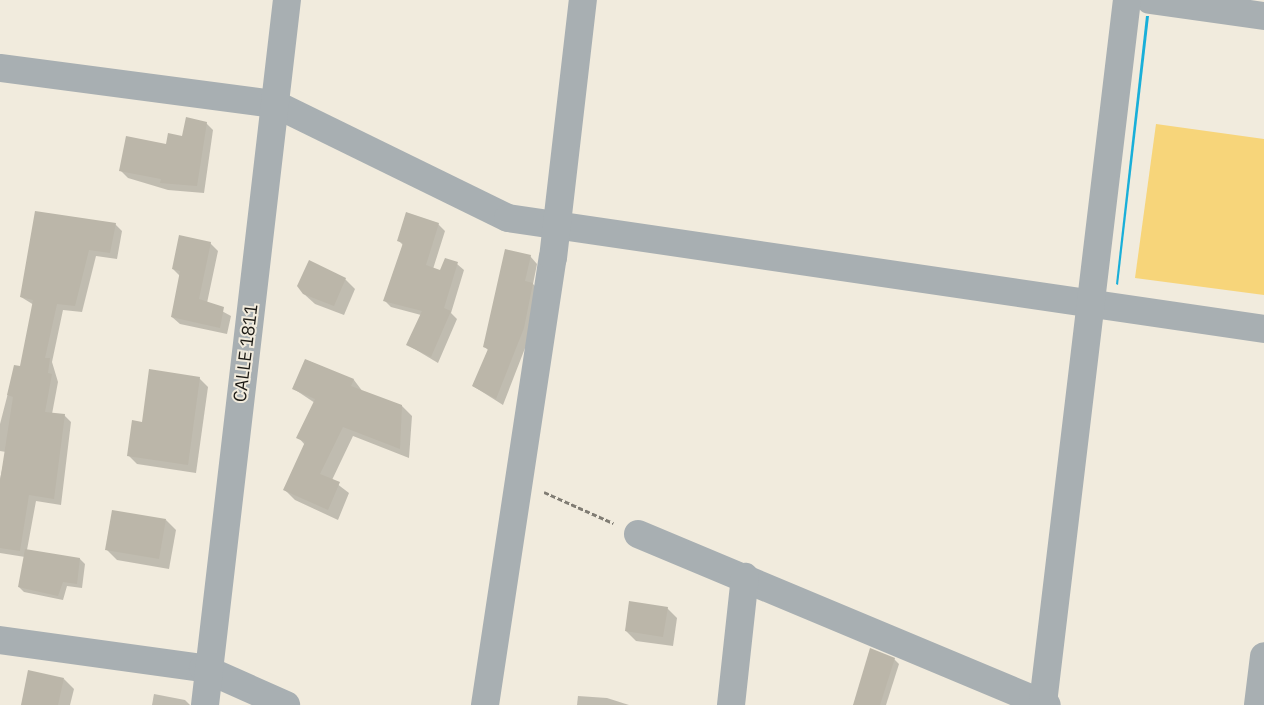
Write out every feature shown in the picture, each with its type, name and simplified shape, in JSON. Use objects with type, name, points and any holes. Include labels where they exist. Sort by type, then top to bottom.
[{"type":"street","name":"CALLE 1811","points":[[205,705],[287,0]]},
{"type":"street","points":[[485,705],[520,482],[557,225],[584,0]]},
{"type":"street","points":[[638,534],[745,577],[1045,704],[1128,0]]},
{"type":"street","points":[[1150,0],[1264,16]]},
{"type":"street","points":[[0,68],[275,104],[482,208],[508,218],[1264,329]]},
{"type":"street","points":[[731,705],[745,577]]},
{"type":"street","points":[[0,640],[209,670],[286,705]]},
{"type":"street","points":[[1258,705],[1264,656]]},
{"type":"path","points":[[520,482],[638,534]]},
{"type":"shaded area","points":[[1156,124],[1264,139],[1264,295],[1135,278]]},
{"type":"water","points":[[1146,16],[1149,16],[1118,285],[1116,284]]},
{"type":"building","points":[[186,117],[207,122],[197,186],[160,183],[161,179],[119,171],[126,136],[166,144],[168,133],[182,136]]},
{"type":"building","points":[[35,211],[116,223],[110,253],[89,250],[75,306],[57,304],[45,358],[50,358],[48,373],[52,374],[45,412],[65,414],[54,499],[29,495],[20,551],[0,548],[0,481],[13,397],[7,395],[14,365],[20,366],[33,300],[20,297]]},
{"type":"building","points":[[406,212],[439,223],[426,265],[440,270],[445,258],[458,262],[444,308],[451,311],[431,357],[406,345],[422,311],[383,301],[403,243],[397,241]]},
{"type":"building","points":[[179,235],[211,242],[199,299],[224,307],[220,328],[171,317],[180,271],[172,269]]},
{"type":"building","points":[[505,249],[531,255],[525,281],[533,283],[524,328],[496,399],[472,386],[488,349],[483,347]]},
{"type":"building","points":[[309,260],[346,278],[334,306],[303,294],[297,286]]},
{"type":"building","points":[[305,359],[354,379],[351,386],[402,405],[400,449],[343,427],[320,474],[340,482],[328,510],[283,490],[305,442],[296,438],[315,399],[292,389]]},
{"type":"building","points":[[149,369],[200,377],[188,465],[127,456],[132,420],[142,422]]},
{"type":"building","points":[[112,510],[166,519],[159,559],[105,550]]},
{"type":"building","points":[[25,549],[80,558],[77,584],[63,582],[58,596],[18,587]]},
{"type":"building","points":[[629,601],[668,607],[663,637],[625,631]]},
{"type":"building","points":[[870,648],[895,658],[880,705],[853,705]]},
{"type":"building","points":[[28,670],[64,678],[58,705],[21,705]]}]
